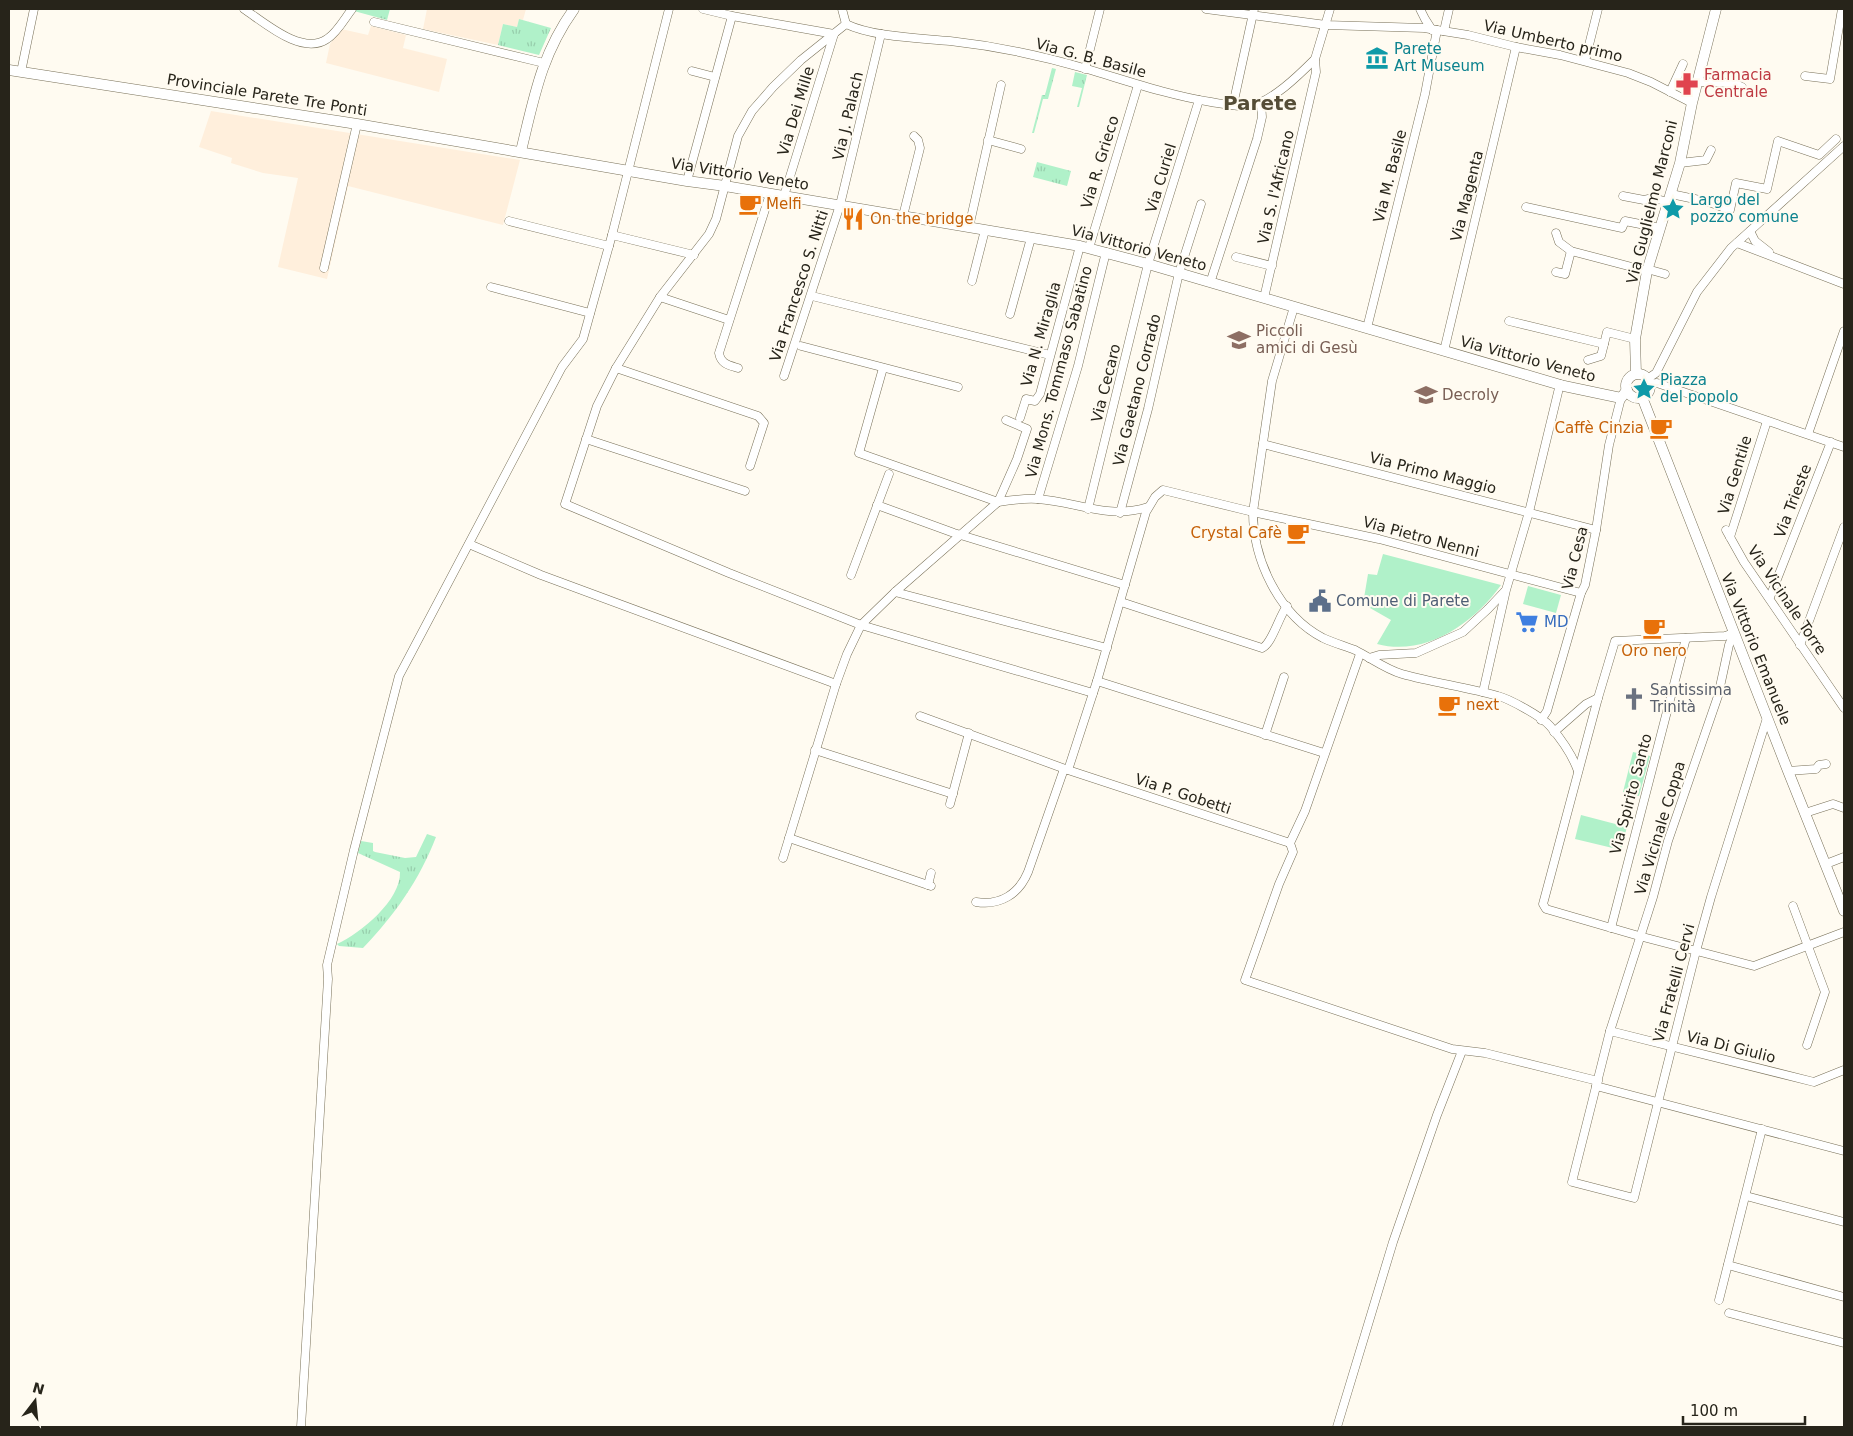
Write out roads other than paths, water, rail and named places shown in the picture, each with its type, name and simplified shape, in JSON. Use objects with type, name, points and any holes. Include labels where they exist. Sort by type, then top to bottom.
[{"type":"street","points":[[21,72],[34,9]]},
{"type":"street","points":[[244,9],[291,40],[302,43],[321,43],[330,38],[352,9]]},
{"type":"street","points":[[521,151],[544,63],[560,30],[574,9]]},
{"type":"street","points":[[302,1427],[329,955],[356,840],[399,676],[562,367],[583,339],[629,171],[669,9]]},
{"type":"street","points":[[703,9],[834,34]]},
{"type":"street","points":[[842,9],[846,24],[772,86],[752,111],[738,136],[716,218],[709,234],[660,297],[616,368],[597,406],[565,504],[729,573],[861,625],[1093,692]]},
{"type":"street","points":[[1085,68],[1100,9]]},
{"type":"street","name":"Via Umberto primo","points":[[1206,9],[1253,12],[1326,25],[1438,30],[1586,61],[1628,72],[1692,103]]},
{"type":"street","name":"Via S. l'Africano","points":[[1264,298],[1314,82],[1316,72],[1315,59],[1330,9]]},
{"type":"street","points":[[1420,9],[1425,19],[1438,30]]},
{"type":"street","name":"Via M. Basile","points":[[1366,328],[1425,94],[1438,30],[1449,9]]},
{"type":"street","points":[[1586,61],[1598,9]]},
{"type":"street","name":"Via Guglielmo Marconi","points":[[1636,374],[1635,339],[1647,270],[1680,163],[1692,103],[1716,9]]},
{"type":"street","points":[[1805,76],[1830,79],[1842,9]]},
{"type":"street","points":[[1233,105],[1253,12]]},
{"type":"street","points":[[687,181],[732,16]]},
{"type":"street","points":[[374,22],[544,63]]},
{"type":"street","name":"Via G. B. Basile","points":[[846,24],[854,29],[881,34],[999,49],[1085,68],[1138,85],[1200,100],[1233,105],[1250,106],[1261,103],[1286,86],[1315,59]]},
{"type":"street","name":"Via Dei Mille","points":[[784,196],[834,34]]},
{"type":"street","name":"Via J. Palach","points":[[840,205],[881,34]]},
{"type":"street","name":"Via Magenta","points":[[1444,352],[1516,47]]},
{"type":"street","points":[[1670,92],[1683,64]]},
{"type":"street","name":"Provinciale Parete Tre Ponti","points":[[9,70],[521,151]]},
{"type":"street","points":[[692,71],[715,77]]},
{"type":"street","points":[[1697,82],[1736,81],[1742,87]]},
{"type":"street","points":[[969,227],[1000,85]]},
{"type":"street","name":"Via R. Grieco","points":[[1085,247],[1138,85]]},
{"type":"street","name":"Via Curiel","points":[[1148,264],[1200,100]]},
{"type":"street","points":[[1211,280],[1257,139],[1262,117],[1261,103]]},
{"type":"street","points":[[324,268],[358,124]]},
{"type":"street","points":[[903,216],[920,148],[918,140],[914,136]]},
{"type":"street","points":[[1623,196],[1644,200],[1669,198],[1709,202],[1730,210],[1736,183],[1767,189],[1778,141],[1819,155],[1836,138]]},
{"type":"street","points":[[988,140],[1021,149]]},
{"type":"street","points":[[1844,146],[1736,243],[1720,261],[1697,292],[1656,373],[1648,381],[1647,393],[1642,397],[1624,394],[1628,380],[1636,374],[1644,376],[1648,381],[1844,446]]},
{"type":"street","points":[[1680,163],[1706,160],[1711,150]]},
{"type":"street","name":"Via Vittorio Veneto","points":[[521,151],[687,181],[1085,247],[1211,280],[1264,298],[1444,352],[1560,384],[1624,394]]},
{"type":"street","points":[[738,368],[724,364],[720,360],[718,353],[770,194]]},
{"type":"street","name":"Via Gaetano Corrado","points":[[1120,513],[1148,409],[1179,273],[1201,204]]},
{"type":"street","name":"Via Francesco S. Nitti","points":[[784,376],[812,296],[840,205]]},
{"type":"street","points":[[1526,207],[1622,228],[1625,221],[1660,228]]},
{"type":"street","points":[[509,221],[609,246]]},
{"type":"street","points":[[972,281],[985,230]]},
{"type":"street","points":[[1750,231],[1755,242],[1766,250],[1805,269]]},
{"type":"street","points":[[1556,233],[1559,242],[1571,251],[1665,274]]},
{"type":"street","points":[[612,235],[694,255]]},
{"type":"street","points":[[1010,314],[1031,238]]},
{"type":"street","points":[[1736,243],[1844,284]]},
{"type":"street","name":"Via N. Miraglia","points":[[1020,418],[1026,400],[1035,401],[1040,394],[1050,355],[1085,247]]},
{"type":"street","points":[[1556,272],[1565,274],[1571,251]]},
{"type":"street","name":"Via Mons. Tommaso Sabatino","points":[[1038,499],[1078,366],[1106,252]]},
{"type":"street","points":[[1236,257],[1272,266]]},
{"type":"street","name":"Via Cecaro","points":[[1088,509],[1148,264]]},
{"type":"street","points":[[491,287],[590,312]]},
{"type":"street","points":[[812,296],[1050,355]]},
{"type":"street","points":[[660,297],[729,320]]},
{"type":"street","points":[[1294,307],[1272,381],[1253,512],[1253,528],[1262,563],[1272,587],[1297,618],[1322,638],[1401,673],[1500,696],[1518,704],[1550,726],[1574,760],[1578,771]]},
{"type":"street","points":[[1509,321],[1604,344]]},
{"type":"street","points":[[1808,434],[1844,331]]},
{"type":"street","points":[[1588,360],[1601,356],[1607,332],[1635,339]]},
{"type":"street","points":[[801,346],[958,388]]},
{"type":"street","points":[[616,368],[758,416],[764,423],[750,466]]},
{"type":"street","points":[[883,368],[859,453],[998,502],[1038,499],[1120,513],[1148,507],[1097,681],[1022,886],[1010,896],[997,902],[976,902]]},
{"type":"street","points":[[1483,692],[1506,590],[1529,512],[1560,384]]},
{"type":"street","name":"Via Cesa","points":[[1541,720],[1547,711],[1581,593],[1585,585],[1596,530],[1609,445],[1624,394]]},
{"type":"street","name":"Via Vittorio Emanuele","points":[[1642,397],[1844,911]]},
{"type":"street","points":[[784,858],[836,684],[847,654],[861,625],[895,592],[998,502],[1028,429],[1006,420]]},
{"type":"street","name":"Via Gentile","points":[[1728,534],[1767,421]]},
{"type":"street","points":[[586,439],[745,491]]},
{"type":"street","name":"Via Trieste","points":[[1770,598],[1831,442]]},
{"type":"street","name":"Via Primo Maggio","points":[[1263,444],[1596,530]]},
{"type":"street","points":[[851,575],[889,474]]},
{"type":"street","name":"Via Pietro Nenni","points":[[1148,507],[1163,490],[1253,512],[1379,539],[1581,593]]},
{"type":"street","points":[[877,505],[960,535],[1125,585]]},
{"type":"street","points":[[1800,645],[1844,527]]},
{"type":"street","name":"Via Vicinale Torre","points":[[1728,534],[1744,562],[1844,708]]},
{"type":"street","points":[[469,544],[541,575],[836,684]]},
{"type":"street","points":[[1369,658],[1379,655],[1416,653],[1463,632],[1506,590]]},
{"type":"street","points":[[895,592],[1107,648]]},
{"type":"street","points":[[1121,602],[1262,648],[1266,647],[1270,642],[1279,617],[1287,606]]},
{"type":"street","points":[[1734,633],[1725,636],[1616,641],[1598,698],[1543,904],[1546,909],[1754,966],[1844,932]]},
{"type":"street","name":"Via Vicinale Coppa","points":[[1572,1182],[1610,1031],[1653,896],[1668,841],[1718,696],[1729,646],[1734,633]]},
{"type":"street","name":"Via Spirito Santo","points":[[1611,928],[1686,638]]},
{"type":"street","points":[[1360,654],[1305,811],[1290,843],[1293,852],[1279,884],[1245,980],[1452,1049],[1485,1053],[1597,1083],[1657,1102],[1844,1151]]},
{"type":"street","points":[[1265,735],[1284,677]]},
{"type":"street","points":[[1097,681],[1324,753]]},
{"type":"street","points":[[1554,732],[1586,704],[1598,698]]},
{"type":"street","name":"Via P. Gobetti","points":[[920,716],[1066,769],[1290,843]]},
{"type":"street","name":"Via Fratelli Cervi","points":[[1572,1182],[1634,1198],[1696,951],[1768,717]]},
{"type":"street","points":[[950,804],[969,733]]},
{"type":"street","points":[[815,750],[953,794]]},
{"type":"street","points":[[1788,771],[1816,769],[1819,765],[1826,764]]},
{"type":"street","points":[[1805,813],[1832,804],[1844,808]]},
{"type":"street","points":[[789,838],[929,885],[931,873]]},
{"type":"street","points":[[1826,864],[1844,857]]},
{"type":"street","points":[[1793,906],[1825,992],[1808,1045]]},
{"type":"street","name":"Via Di Giulio","points":[[1610,1031],[1814,1082],[1844,1070]]},
{"type":"street","points":[[1337,1427],[1393,1242],[1462,1050]]},
{"type":"street","points":[[1719,1300],[1762,1129]]},
{"type":"street","points":[[1746,1196],[1844,1222]]},
{"type":"street","points":[[1728,1265],[1844,1296]]},
{"type":"street","points":[[1729,1313],[1844,1343]]},
{"type":"place","name":"Parete Art Museum","points":[[1377,58]]},
{"type":"place","name":"Farmacia Centrale","points":[[1687,84]]},
{"type":"place","name":"Melfi","points":[[750,204]]},
{"type":"place","name":"Largo del pozzo comune","points":[[1673,209]]},
{"type":"place","name":"On the bridge","points":[[853,219]]},
{"type":"place","name":"Piccoli amici di Gesù","points":[[1239,340]]},
{"type":"place","name":"Piazza del popolo","points":[[1644,389]]},
{"type":"place","name":"Decroly","points":[[1426,395]]},
{"type":"place","name":"Caffè Cinzia","points":[[1661,428]]},
{"type":"place","name":"Crystal Cafè","points":[[1298,533]]},
{"type":"place","name":"Comune di Parete","points":[[1320,601]]},
{"type":"place","name":"MD","points":[[1527,622]]},
{"type":"place","name":"Oro nero","points":[[1654,628]]},
{"type":"place","name":"Santissima Trinità","points":[[1634,699]]},
{"type":"place","name":"next","points":[[1449,705]]},
{"type":"district","name":"Parete","points":[[1260,103]]}]
